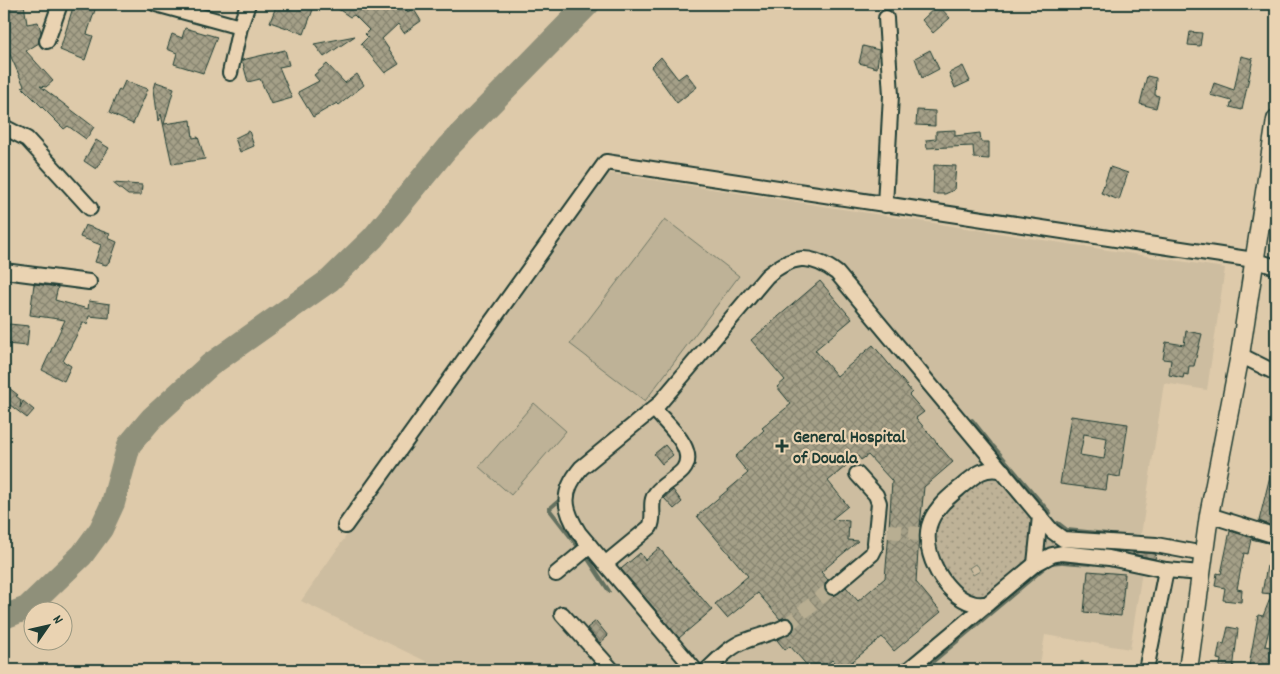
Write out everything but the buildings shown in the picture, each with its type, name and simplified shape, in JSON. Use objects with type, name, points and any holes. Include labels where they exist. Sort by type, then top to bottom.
[{"type":"main road","points":[[1188,670],[1209,515],[1240,355],[1276,120]]},
{"type":"street","points":[[47,40],[60,4]]},
{"type":"street","points":[[156,4],[240,27]]},
{"type":"street","points":[[230,73],[240,27],[248,4]]},
{"type":"street","points":[[885,205],[891,95],[886,18]]},
{"type":"street","points":[[4,127],[27,139],[90,208]]},
{"type":"street","points":[[345,526],[606,162],[1254,260],[1276,267]]},
{"type":"street","points":[[696,670],[605,564],[571,520],[566,508],[567,491],[572,479],[581,468],[654,409],[767,276],[788,261],[807,259],[819,262],[837,273],[1052,531],[1063,539],[1156,545],[1204,554]]},
{"type":"street","points":[[4,271],[89,282]]},
{"type":"street","points":[[1240,355],[1276,374]]},
{"type":"street","points":[[605,564],[650,527],[654,520],[652,500],[688,463],[689,455],[685,446],[654,409]]},
{"type":"street","points":[[987,604],[974,604],[953,591],[934,566],[924,534],[934,513],[946,499],[981,471],[992,468],[1002,471]]},
{"type":"street","points":[[833,587],[872,554],[879,538],[879,503],[876,495],[857,474]]},
{"type":"street","points":[[1209,515],[1276,536]]},
{"type":"street","points":[[1035,564],[1040,516]]},
{"type":"street","points":[[556,574],[590,546]]},
{"type":"street","points":[[908,670],[1035,564],[1052,555],[1062,553],[1109,558],[1166,570],[1201,572]]},
{"type":"street","points":[[1146,670],[1166,570]]},
{"type":"street","points":[[562,614],[612,670]]},
{"type":"street","points":[[707,670],[744,641],[775,632],[786,626]]},
{"type":"shaded area","name":"General Hospital of Douala","points":[[608,173],[1225,268],[1207,390],[1164,383],[1141,535],[1136,534],[1134,544],[1134,571],[1142,571],[1130,649],[1045,635],[1039,670],[444,670],[301,601],[369,503]]},
{"type":"shaded area","points":[[665,219],[739,276],[645,401],[570,344]]},
{"type":"shaded area","points":[[534,403],[566,431],[511,495],[479,467]]},
{"type":"shaded area","points":[[986,476],[1002,479],[1034,519],[1029,561],[986,597],[979,598],[964,594],[939,566],[934,552],[936,520],[942,508]],"holes":[[[975,564],[980,571],[973,575],[969,568]]]},
{"type":"shaded area","points":[[1044,531],[1109,550],[1053,548],[1043,550]]},
{"type":"waterway","points":[[4,617],[27,608],[82,555],[101,529],[113,503],[129,445],[152,418],[210,365],[330,280],[373,238],[447,148],[588,4]]},
{"type":"waterway","points":[[972,420],[991,444]]},
{"type":"waterway","points":[[993,446],[1050,513]]},
{"type":"waterway","points":[[561,499],[549,509],[576,544]]},
{"type":"waterway","points":[[1058,523],[1067,530],[1107,534]]},
{"type":"waterway","points":[[588,559],[609,591]]},
{"type":"waterway","points":[[1039,572],[1050,563],[1061,562]]},
{"type":"waterway","points":[[1063,562],[1090,564]]},
{"type":"waterway","points":[[923,670],[1037,574]]},
{"type":"waterway","points":[[1081,670],[1082,663]]},
{"type":"tunnel","points":[[888,531],[920,534]]},
{"type":"tunnel","points":[[786,626],[833,587]]},
{"type":"place","name":"General Hospital of Douala","points":[[782,446]]}]
